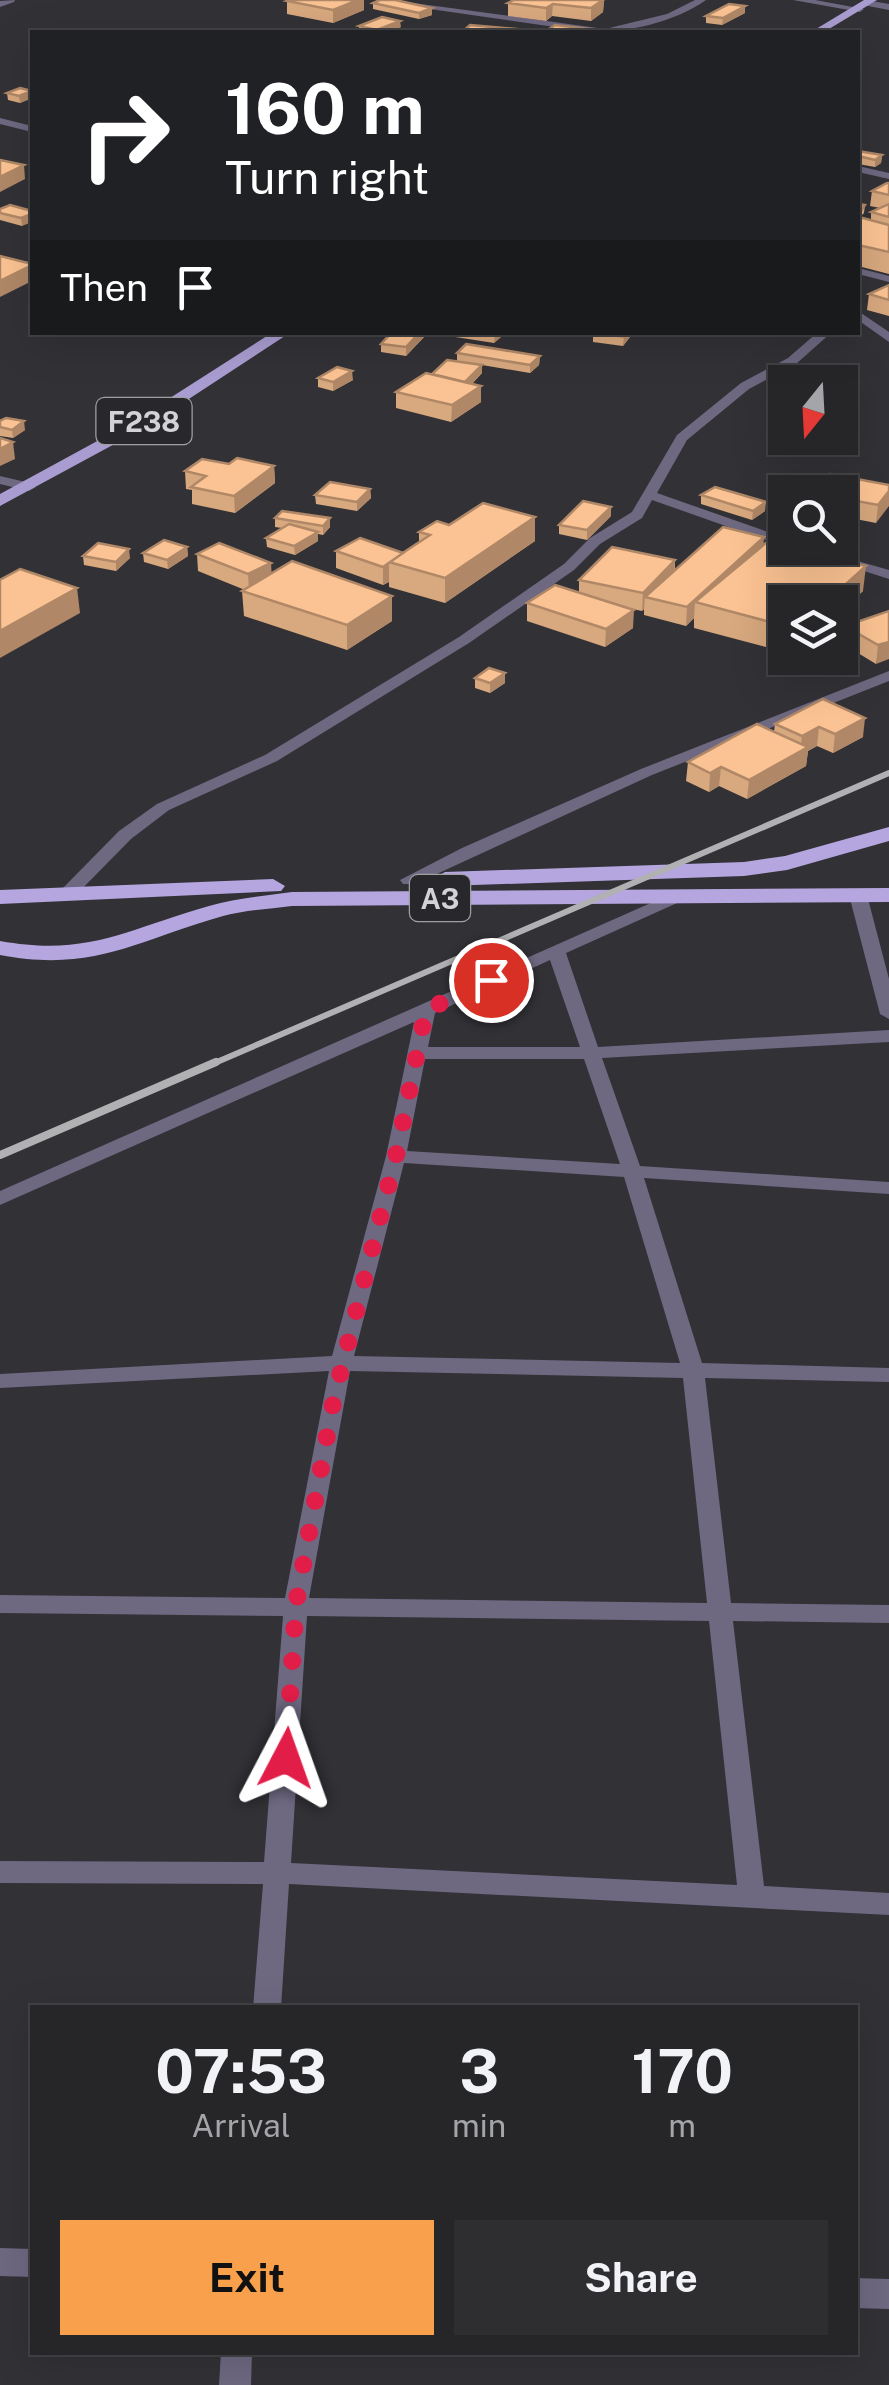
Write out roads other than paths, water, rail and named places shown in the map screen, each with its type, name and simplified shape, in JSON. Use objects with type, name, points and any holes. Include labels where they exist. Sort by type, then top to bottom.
[{"type":"highway","name":"A3","points":[[0,898],[744,869],[786,863],[889,834]]},
{"type":"highway","name":"A3","points":[[0,948],[39,958],[79,957],[218,910],[292,900],[889,895]]},
{"type":"main road","points":[[820,30],[866,4]]},
{"type":"main road","name":"F238","points":[[0,501],[140,424],[279,335]]},
{"type":"street","points":[[0,4],[11,0]]},
{"type":"street","points":[[614,30],[670,16],[702,0]]},
{"type":"street","points":[[797,0],[889,7]]},
{"type":"street","points":[[397,4],[591,30]]},
{"type":"street","points":[[0,121],[30,128]]},
{"type":"street","points":[[860,169],[889,176]]},
{"type":"street","points":[[860,272],[887,286]]},
{"type":"street","points":[[860,306],[871,298]]},
{"type":"street","points":[[860,316],[889,338]]},
{"type":"street","points":[[66,895],[125,835],[163,807],[271,758],[464,640],[569,567],[595,541],[638,515],[682,438],[745,386],[792,361],[822,335]]},
{"type":"street","points":[[0,480],[29,487]]},
{"type":"street","points":[[651,495],[768,537]]},
{"type":"street","points":[[858,565],[889,574]]},
{"type":"street","points":[[409,880],[517,827],[753,727],[889,676]]},
{"type":"street","points":[[0,1200],[680,895]]},
{"type":"street","points":[[858,895],[889,1014]]},
{"type":"street","points":[[556,951],[632,1172],[693,1371],[752,1897]]},
{"type":"street","points":[[267,2005],[280,1873],[296,1604],[341,1363],[396,1156],[426,1010]]},
{"type":"street","points":[[417,1052],[591,1053],[889,1036]]},
{"type":"street","points":[[396,1156],[889,1188]]},
{"type":"street","points":[[0,1382],[341,1363],[889,1375]]},
{"type":"street","points":[[0,1604],[296,1604],[889,1614]]},
{"type":"street","points":[[0,1872],[280,1873],[889,1904]]},
{"type":"street","points":[[0,2262],[30,2263]]},
{"type":"street","points":[[858,2292],[889,2294]]},
{"type":"street","points":[[235,2385],[237,2355]]},
{"type":"railway","points":[[210,1065],[889,773]]},
{"type":"railway","points":[[0,1155],[216,1062]]}]
